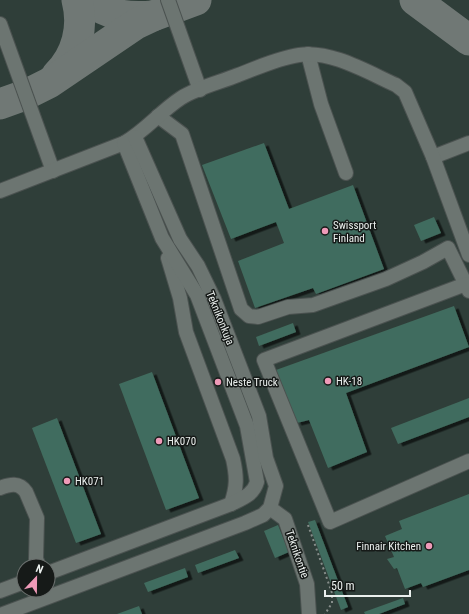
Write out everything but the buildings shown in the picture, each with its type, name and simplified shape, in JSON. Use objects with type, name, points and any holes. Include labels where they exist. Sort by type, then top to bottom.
[{"type":"street","points":[[168,0],[200,90]]},
{"type":"street","points":[[0,24],[53,171]]},
{"type":"street","points":[[308,54],[321,104],[346,173]]},
{"type":"street","points":[[0,191],[129,140],[182,97],[279,60],[297,55],[308,54],[335,58],[396,85],[405,92],[433,157],[469,255]]},
{"type":"street","points":[[158,116],[182,134],[241,309],[249,316],[258,316],[288,307],[313,304],[386,278],[423,262],[448,248],[467,288],[264,360],[330,522],[469,461]]},
{"type":"street","points":[[129,140],[162,238],[180,298],[186,332],[233,459],[237,474],[236,488],[231,504]]},
{"type":"street","name":"Teknikonkuja","points":[[129,140],[180,239],[198,266],[214,299],[259,416],[266,458],[276,486],[270,508]]},
{"type":"street","points":[[433,157],[469,143]]},
{"type":"street","points":[[56,570],[231,504],[250,495],[257,482],[247,426],[197,295],[162,238]]},
{"type":"street","points":[[0,488],[16,484],[26,492],[37,518],[36,558]]},
{"type":"street","points":[[56,590],[245,523],[262,515],[270,508]]},
{"type":"street","name":"Teknikontie","points":[[270,508],[284,519],[307,584],[308,614]]},
{"type":"street","points":[[0,591],[16,585]]},
{"type":"street","points":[[2,614],[38,598]]},
{"type":"path","points":[[308,525],[332,593],[332,603],[325,614]]},
{"type":"shaded area","points":[[0,0],[469,0],[469,614],[0,614]]},
{"type":"taxiway","points":[[57,75],[70,59],[77,40],[80,20],[77,0]]},
{"type":"taxiway","points":[[88,0],[104,10],[119,15],[135,17],[153,16]]},
{"type":"taxiway","points":[[0,104],[25,95],[49,83],[136,24],[196,0]]},
{"type":"taxiway","points":[[415,0],[469,40]]},
{"type":"place","name":"Swissport Finland","points":[[325,231]]},
{"type":"place","name":"HK-18","points":[[328,381]]},
{"type":"place","name":"Neste Truck","points":[[218,382]]},
{"type":"place","name":"HK070","points":[[159,441]]},
{"type":"place","name":"HK071","points":[[67,481]]},
{"type":"place","name":"Finnair Kitchen","points":[[429,546]]}]
